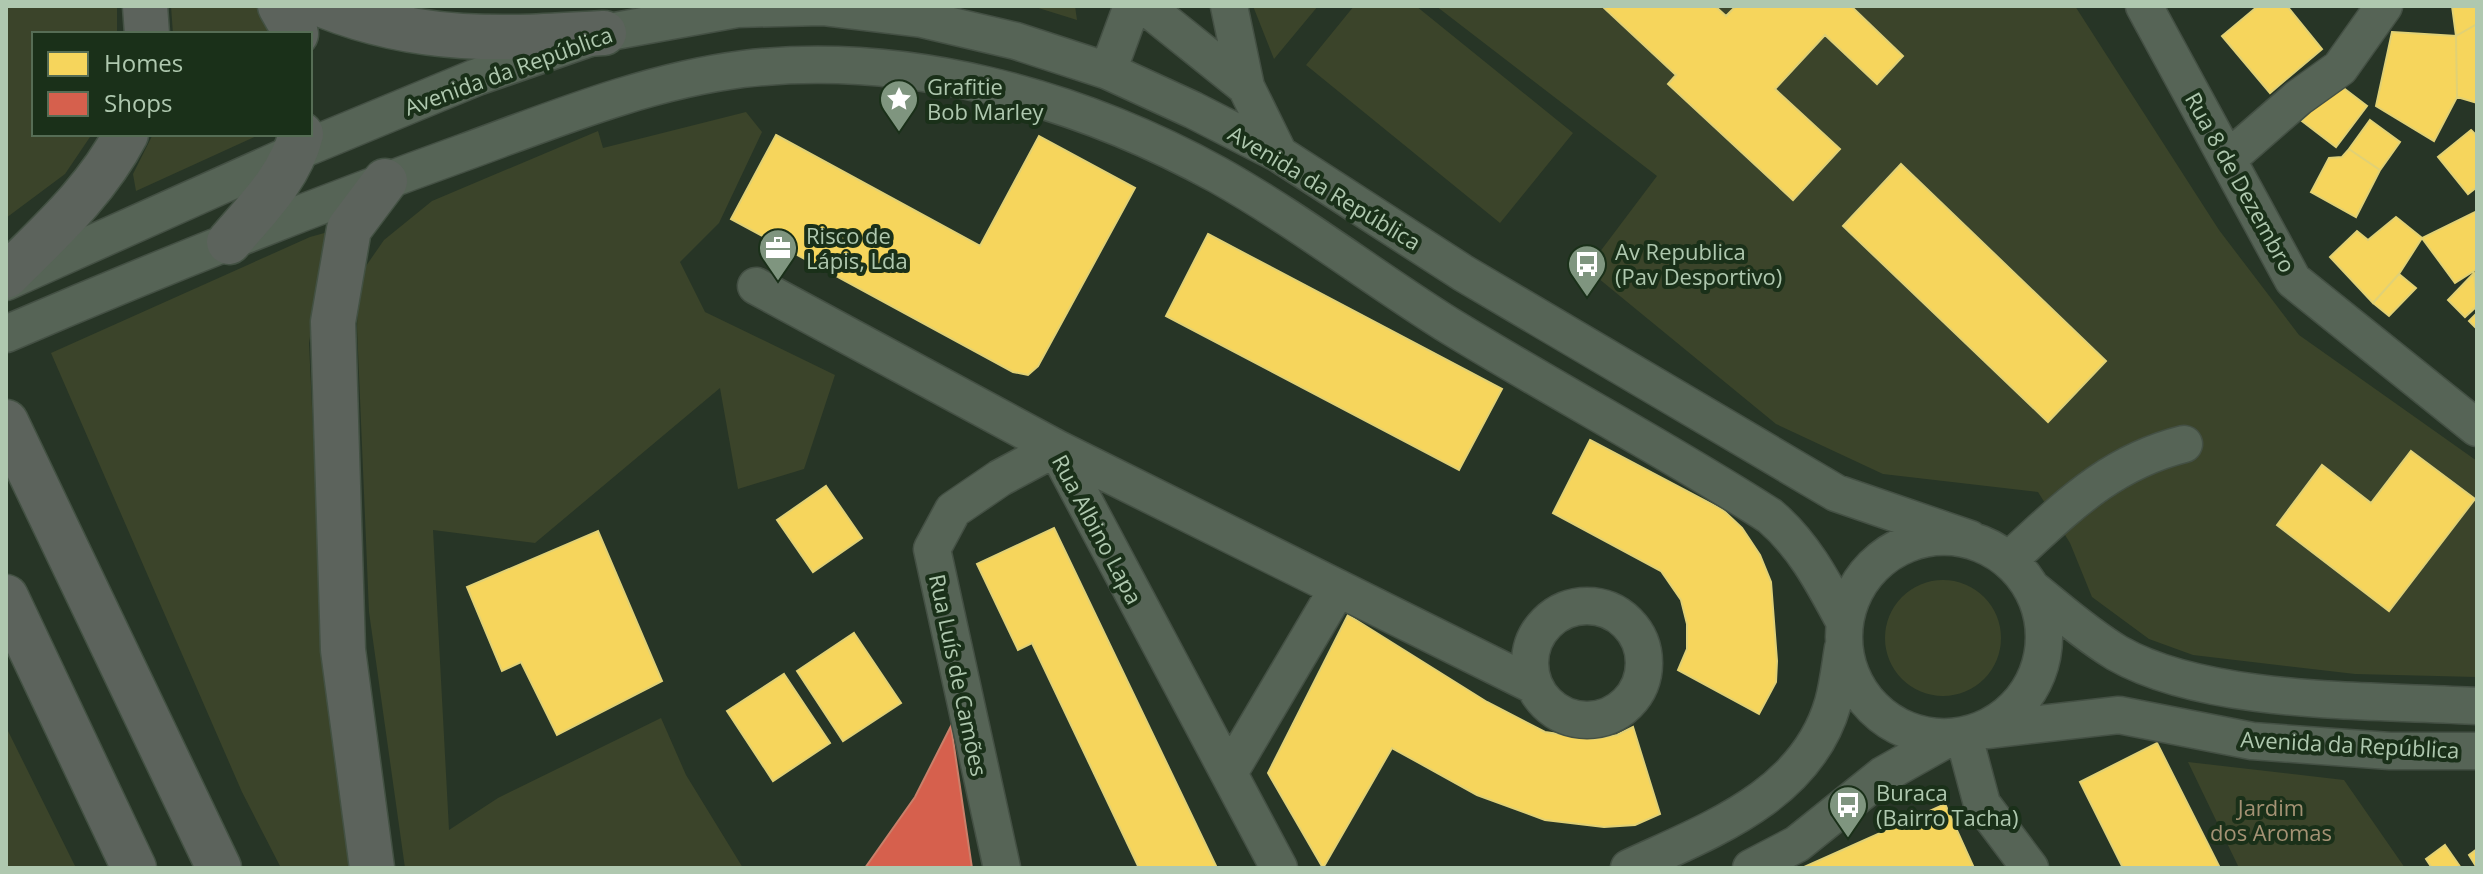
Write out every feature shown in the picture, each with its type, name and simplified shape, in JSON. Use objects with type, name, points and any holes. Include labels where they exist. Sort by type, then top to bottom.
[{"type":"highway","points":[[145,6],[147,32]]},
{"type":"highway","points":[[280,6],[295,32]]},
{"type":"highway","points":[[325,6],[372,24],[460,38],[604,33]]},
{"type":"highway","points":[[6,276],[83,198],[110,164],[125,136]]},
{"type":"highway","points":[[229,242],[277,185],[299,143]]},
{"type":"highway","points":[[372,868],[343,650],[333,322],[349,229],[385,181]]},
{"type":"highway","points":[[8,427],[219,868]]},
{"type":"highway","points":[[6,597],[134,868]]},
{"type":"street","points":[[1108,71],[1132,6]]},
{"type":"street","points":[[1145,6],[1246,87]]},
{"type":"street","points":[[1229,6],[1246,87],[1279,154]]},
{"type":"street","name":"Rua 8 de Dezembro","points":[[2144,6],[2293,280],[2477,428]]},
{"type":"street","name":"Avenida da República","points":[[6,282],[299,143],[604,33],[737,9],[822,7],[922,19],[1016,41],[1108,71],[1279,154],[1463,273],[1836,493],[1970,539]]},
{"type":"street","points":[[2228,159],[2298,98],[2340,68],[2380,8]]},
{"type":"street","name":"Avenida da República","points":[[6,334],[385,181],[574,113],[681,81],[741,70],[844,67],[943,77],[1035,98],[1108,124],[1221,177],[1445,323],[1758,509],[1784,528],[1801,548],[1844,634]]},
{"type":"street","name":"Rua Albino Lapa","points":[[756,286],[1056,448],[1279,868]]},
{"type":"street","points":[[2009,560],[2099,480],[2151,452],[2184,444]]},
{"type":"street","points":[[1056,448],[1533,685]]},
{"type":"street","name":"Rua Luís de Camões","points":[[1002,868],[932,549],[953,510],[1000,478],[1056,448]]},
{"type":"street","points":[[1629,868],[1738,817],[1771,795],[1789,776],[1821,731],[1833,704],[1855,589],[1876,562],[1904,544],[1937,536],[1970,539],[2009,560],[2034,590],[2044,621],[2044,655],[2037,675],[2013,711],[1883,775],[1797,844],[1751,868]]},
{"type":"street","points":[[1229,773],[1338,588]]},
{"type":"street","name":"Avenida da República","points":[[2034,590],[2118,653],[2150,667],[2220,686],[2260,694],[2477,706]]},
{"type":"street","points":[[1844,634],[1851,676],[1866,702],[1889,722],[1916,735],[1965,735]]},
{"type":"street","name":"Avenida da República","points":[[1965,735],[2119,715],[2252,741],[2390,751],[2477,751]]},
{"type":"street","points":[[1965,735],[1982,804],[2030,868]]},
{"type":"green space","points":[[6,6],[117,6],[117,32],[32,32],[32,136],[91,136],[65,174],[6,218]]},
{"type":"green space","points":[[171,6],[263,6],[278,32],[173,32]]},
{"type":"green space","points":[[1032,6],[1075,6],[1077,20]]},
{"type":"green space","points":[[1253,6],[1318,6],[1274,59]]},
{"type":"green space","points":[[1354,6],[1416,6],[1573,133],[1500,223],[1306,65]]},
{"type":"green space","points":[[1436,6],[2075,6],[2219,230],[2299,335],[2477,461],[2477,677],[2355,674],[2193,655],[2149,639],[2092,597],[2070,543],[2038,492],[1883,474],[1776,424],[1587,269],[1657,176]]},
{"type":"green space","points":[[746,112],[762,132],[719,223],[680,262],[705,312],[835,375],[804,469],[738,489],[720,388],[535,543],[433,530],[449,830],[498,798],[661,718],[686,775],[743,868],[405,868],[369,612],[357,327],[359,276],[384,240],[432,201],[598,131],[603,148]]},
{"type":"green space","points":[[152,136],[257,136],[136,191],[133,174]]},
{"type":"green space","points":[[328,232],[309,343],[317,514],[342,808],[358,868],[281,868],[242,792],[51,353],[310,237]]},
{"type":"green space","points":[[1943,580],[1965,585],[1984,597],[1996,616],[2001,638],[1996,660],[1984,679],[1965,691],[1943,696],[1921,691],[1902,679],[1890,660],[1885,638],[1890,616],[1902,597],[1921,585]]},
{"type":"green space","points":[[6,726],[8,731],[76,868],[6,868]]},
{"type":"green space","name":"Jardim dos Aromas","points":[[2188,762],[2344,780],[2405,868],[2239,868]]},
{"type":"building: Homes","points":[[1602,6],[1715,6],[1726,16],[1736,6],[1855,6],[1853,8],[1903,56],[1877,84],[1825,35],[1775,89],[1840,149],[1793,200],[1668,84],[1676,75]]},
{"type":"building: Homes","points":[[2258,6],[2287,6],[2322,49],[2270,93],[2222,36]]},
{"type":"building: Homes","points":[[2452,6],[2477,6],[2477,24],[2456,36]]},
{"type":"building: Homes","points":[[2477,24],[2477,103],[2457,97],[2456,36]]},
{"type":"building: Homes","points":[[2392,32],[2456,36],[2457,97],[2434,141],[2376,106]]},
{"type":"building: Homes","points":[[2333,80],[2367,106],[2336,147],[2302,121]]},
{"type":"building: Homes","points":[[2370,120],[2400,142],[2380,170],[2349,149]]},
{"type":"building: Homes","points":[[2471,130],[2477,136],[2477,187],[2468,194],[2438,157]]},
{"type":"building: Homes","points":[[776,135],[980,246],[1039,136],[1135,188],[1038,366],[1028,375],[1013,372],[731,219]]},
{"type":"building: Homes","points":[[2349,149],[2380,170],[2356,217],[2311,192],[2329,158],[2342,157]]},
{"type":"building: Homes","points":[[1901,164],[2106,361],[2048,422],[1843,226]]},
{"type":"building: Homes","points":[[2477,211],[2477,269],[2455,283],[2422,238]]},
{"type":"building: Homes","points":[[2396,217],[2422,238],[2399,274],[2373,303],[2330,257],[2357,231],[2368,240]]},
{"type":"building: Homes","points":[[1208,234],[1502,389],[1459,470],[1166,316]]},
{"type":"building: Homes","points":[[2474,273],[2477,306],[2465,317],[2448,300]]},
{"type":"building: Homes","points":[[2399,274],[2416,288],[2389,316],[2373,303]]},
{"type":"building: Homes","points":[[2477,313],[2477,329],[2469,321]]},
{"type":"building: Homes","points":[[1590,440],[1723,510],[1742,528],[1760,555],[1771,582],[1777,661],[1776,682],[1759,714],[1678,670],[1687,649],[1687,624],[1681,600],[1661,571],[1553,513]]},
{"type":"building: Homes","points":[[2411,451],[2475,499],[2389,611],[2277,525],[2322,465],[2371,503]]},
{"type":"building: Homes","points":[[826,486],[862,538],[813,572],[777,520]]},
{"type":"building: Homes","points":[[1054,528],[1217,868],[1139,868],[1032,643],[1018,650],[977,564]]},
{"type":"building: Homes","points":[[598,531],[662,681],[557,735],[521,662],[502,671],[467,587]]},
{"type":"building: Homes","points":[[1348,615],[1487,702],[1545,732],[1593,739],[1617,735],[1633,727],[1660,814],[1635,825],[1604,827],[1545,820],[1477,795],[1392,748],[1323,868],[1268,773]]},
{"type":"building: Homes","points":[[854,633],[901,703],[843,741],[797,671]]},
{"type":"building: Homes","points":[[784,674],[830,743],[773,781],[727,711]]},
{"type":"building: Homes","points":[[2157,743],[2220,868],[2123,868],[2080,782]]},
{"type":"building: Homes","points":[[1945,804],[1974,868],[1802,868]]},
{"type":"building: Homes","points":[[2445,845],[2461,868],[2432,868],[2426,859]]},
{"type":"building: Homes","points":[[2477,849],[2477,868],[2469,855]]},
{"type":"building: Shops","points":[[951,726],[972,868],[865,868],[915,797]]},
{"type":"place","name":"Grafitie Bob Marley","points":[[899,133]]},
{"type":"place","name":"Risco de Lápis, Lda","points":[[778,282]]},
{"type":"place","name":"Av Republica (Pav Desportivo)","points":[[1587,298]]},
{"type":"place","name":"Buraca (Bairro Tacha)","points":[[1848,839]]}]
